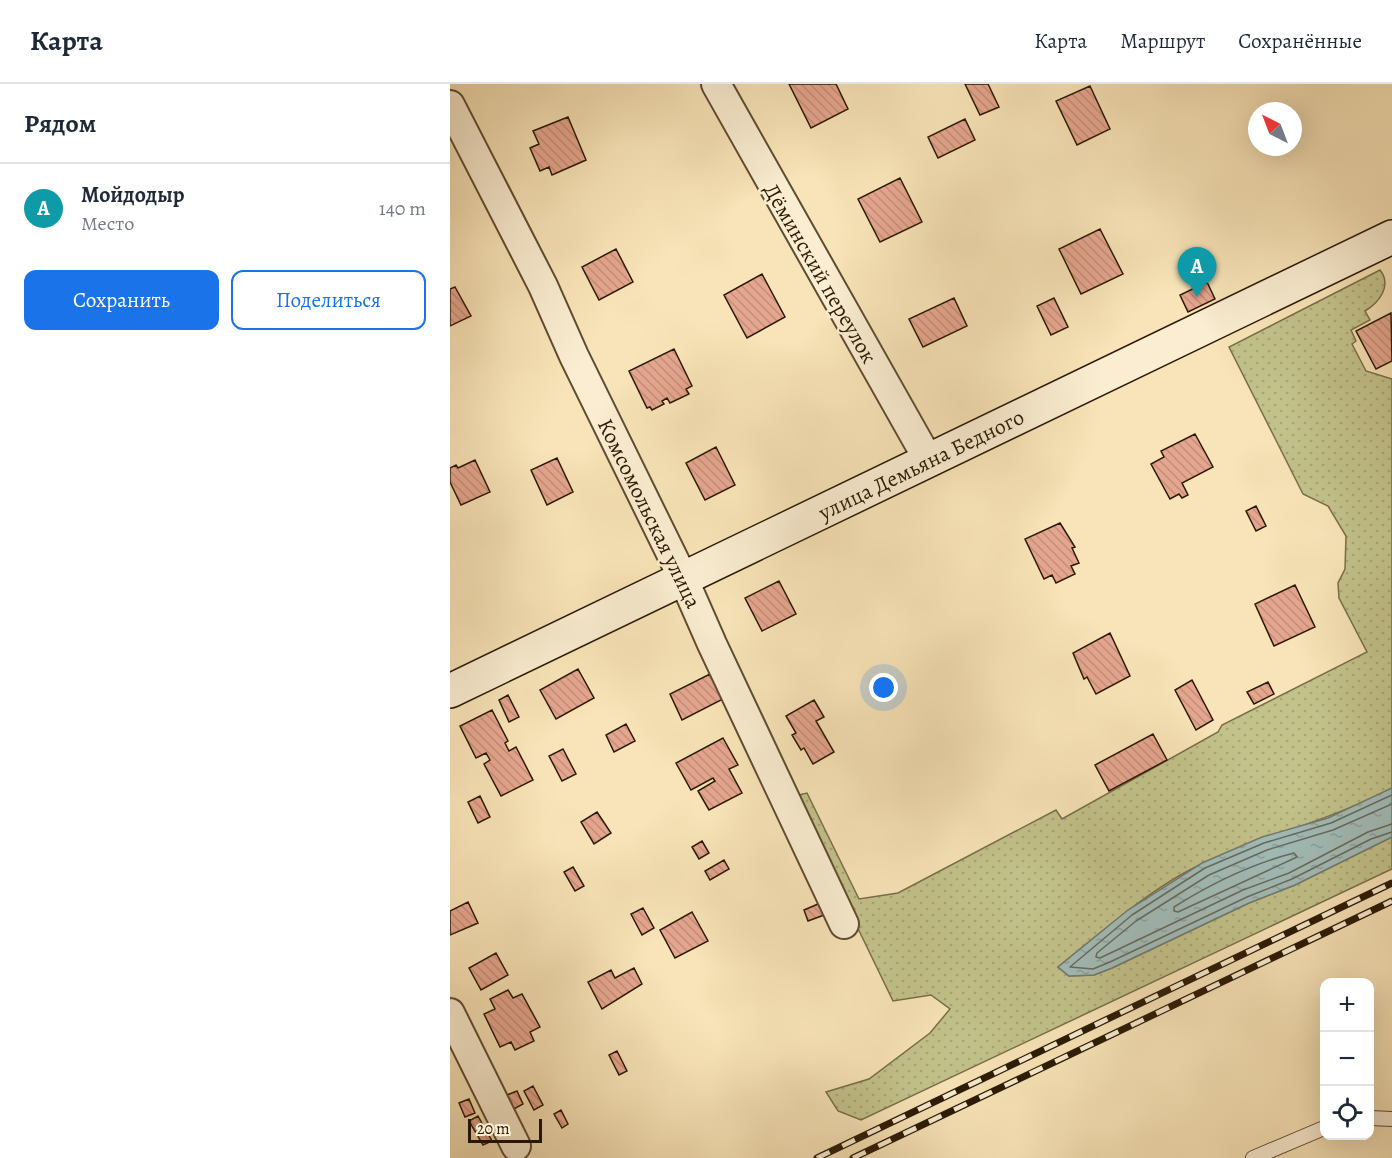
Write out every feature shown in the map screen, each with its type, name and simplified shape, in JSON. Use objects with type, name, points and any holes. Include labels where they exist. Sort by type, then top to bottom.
[{"type":"street","name":"Дёминский переулок","points":[[716,84],[929,460]]},
{"type":"street","name":"Комсомольская улица","points":[[450,105],[543,286],[574,356],[683,578],[712,645],[844,924]]},
{"type":"street","name":"улица Демьяна Бедного","points":[[450,691],[929,460],[1389,245]]},
{"type":"street","points":[[450,1013],[516,1146]]},
{"type":"lane","points":[[1374,1118],[1392,1119]]},
{"type":"lane","points":[[1253,1158],[1320,1130]]},
{"type":"shaded area","points":[[1380,270],[1385,281],[1383,293],[1365,311],[1370,320],[1351,330],[1356,341],[1352,344],[1366,371],[1392,379],[1392,788],[1346,809],[1227,853],[1185,872],[1128,910],[1058,967],[1069,976],[1094,975],[1112,968],[1249,903],[1295,885],[1392,837],[1392,869],[861,1120],[838,1111],[826,1092],[869,1079],[930,1033],[950,1009],[931,995],[893,1001],[794,796],[807,793],[859,899],[898,893],[1056,810],[1062,819],[1218,732],[1222,725],[1367,652],[1339,598],[1338,583],[1345,569],[1346,536],[1328,506],[1303,494],[1229,347]]},
{"type":"water","points":[[1392,788],[1392,837],[1295,885],[1249,903],[1112,968],[1094,975],[1069,976],[1058,967],[1128,910],[1202,863],[1262,837],[1328,818]]},
{"type":"building","points":[[789,84],[836,84],[848,109],[811,128]]},
{"type":"building","points":[[965,84],[988,84],[999,107],[980,115]]},
{"type":"building","points":[[1090,86],[1110,129],[1077,145],[1056,101]]},
{"type":"building","points":[[568,117],[586,160],[552,175],[549,167],[540,171],[530,148],[539,144],[533,131]]},
{"type":"building","points":[[965,119],[975,140],[938,158],[928,137]]},
{"type":"building","points":[[900,178],[922,222],[880,242],[858,199]]},
{"type":"building","points":[[1100,229],[1123,274],[1081,294],[1059,249]]},
{"type":"building","points":[[616,249],[633,282],[599,300],[582,267]]},
{"type":"building","points":[[762,274],[785,317],[747,338],[724,295]]},
{"type":"building","points":[[1207,282],[1215,299],[1188,312],[1180,295]]},
{"type":"building","points":[[455,287],[471,316],[450,326],[450,289]]},
{"type":"building","points":[[954,298],[967,326],[923,347],[909,319]]},
{"type":"building","points":[[1054,298],[1068,327],[1051,335],[1037,306]]},
{"type":"building","points":[[1391,313],[1392,361],[1376,369],[1356,331]]},
{"type":"building","points":[[674,349],[692,386],[686,389],[689,394],[670,403],[667,398],[662,401],[664,404],[652,410],[650,407],[647,408],[629,371]]},
{"type":"building","points":[[1195,434],[1213,467],[1182,483],[1188,495],[1182,498],[1179,494],[1170,499],[1151,464],[1164,457],[1161,451]]},
{"type":"building","points":[[716,447],[735,485],[705,500],[686,463]]},
{"type":"building","points":[[557,458],[573,492],[547,505],[531,470]]},
{"type":"building","points":[[475,460],[490,492],[461,505],[450,482],[450,468],[456,465],[458,468]]},
{"type":"building","points":[[1256,506],[1266,526],[1256,531],[1246,511]]},
{"type":"building","points":[[1060,523],[1075,547],[1072,548],[1079,563],[1071,566],[1075,574],[1056,583],[1052,575],[1044,579],[1025,539]]},
{"type":"building","points":[[779,581],[796,614],[762,631],[745,598]]},
{"type":"building","points":[[1295,585],[1315,627],[1274,646],[1255,604]]},
{"type":"building","points":[[1110,633],[1130,676],[1096,694],[1087,677],[1084,679],[1073,653]]},
{"type":"building","points":[[578,669],[594,698],[556,719],[540,690]]},
{"type":"building","points":[[710,674],[723,699],[682,720],[670,694]]},
{"type":"building","points":[[1192,680],[1213,720],[1196,730],[1175,690]]},
{"type":"building","points":[[1268,682],[1274,694],[1254,704],[1247,692]]},
{"type":"building","points":[[508,695],[519,717],[509,722],[499,700]]},
{"type":"building","points":[[814,700],[824,717],[816,721],[834,752],[813,764],[804,748],[801,750],[792,735],[796,733],[786,716]]},
{"type":"building","points":[[492,710],[508,741],[505,743],[509,751],[516,747],[533,780],[501,796],[484,764],[490,760],[486,753],[476,758],[460,726]]},
{"type":"building","points":[[626,724],[635,741],[614,752],[606,735]]},
{"type":"building","points":[[1153,734],[1167,760],[1109,791],[1095,765]]},
{"type":"building","points":[[723,738],[738,765],[729,769],[742,793],[709,810],[698,791],[715,781],[713,778],[691,790],[676,763]]},
{"type":"building","points":[[563,749],[576,774],[562,781],[549,756]]},
{"type":"building","points":[[480,796],[490,817],[478,823],[468,802]]},
{"type":"building","points":[[597,812],[611,833],[594,844],[581,822]]},
{"type":"building","points":[[702,841],[709,853],[699,859],[692,847]]},
{"type":"building","points":[[724,860],[729,869],[710,880],[705,871]]},
{"type":"building","points":[[573,867],[584,886],[575,891],[564,872]]},
{"type":"building","points":[[468,902],[478,923],[450,935],[450,911]]},
{"type":"building","points":[[818,904],[824,915],[808,921],[804,910]]},
{"type":"building","points":[[643,908],[654,928],[642,935],[631,914]]},
{"type":"building","points":[[692,912],[708,941],[675,958],[660,930]]},
{"type":"building","points":[[496,953],[508,975],[481,990],[469,968]]},
{"type":"building","points":[[634,968],[642,984],[602,1009],[588,982],[611,970],[615,978]]},
{"type":"building","points":[[508,990],[513,998],[522,994],[540,1027],[530,1032],[534,1041],[515,1050],[511,1042],[500,1047],[484,1014],[495,1009],[490,999]]},
{"type":"building","points":[[617,1051],[627,1071],[619,1075],[609,1055]]},
{"type":"building","points":[[533,1086],[543,1105],[534,1110],[524,1091]]},
{"type":"building","points":[[517,1091],[523,1104],[514,1109],[507,1095]]},
{"type":"building","points":[[469,1099],[475,1113],[465,1117],[459,1103]]},
{"type":"building","points":[[561,1110],[568,1124],[562,1128],[554,1114]]},
{"type":"building","points":[[478,1116],[492,1141],[483,1145],[469,1121]]},
{"type":"railway","points":[[817,1158],[1392,883]]},
{"type":"railway","points":[[853,1158],[1392,901]]},
{"type":"place","name":"Мойдодыр","points":[[1197,297]]}]
